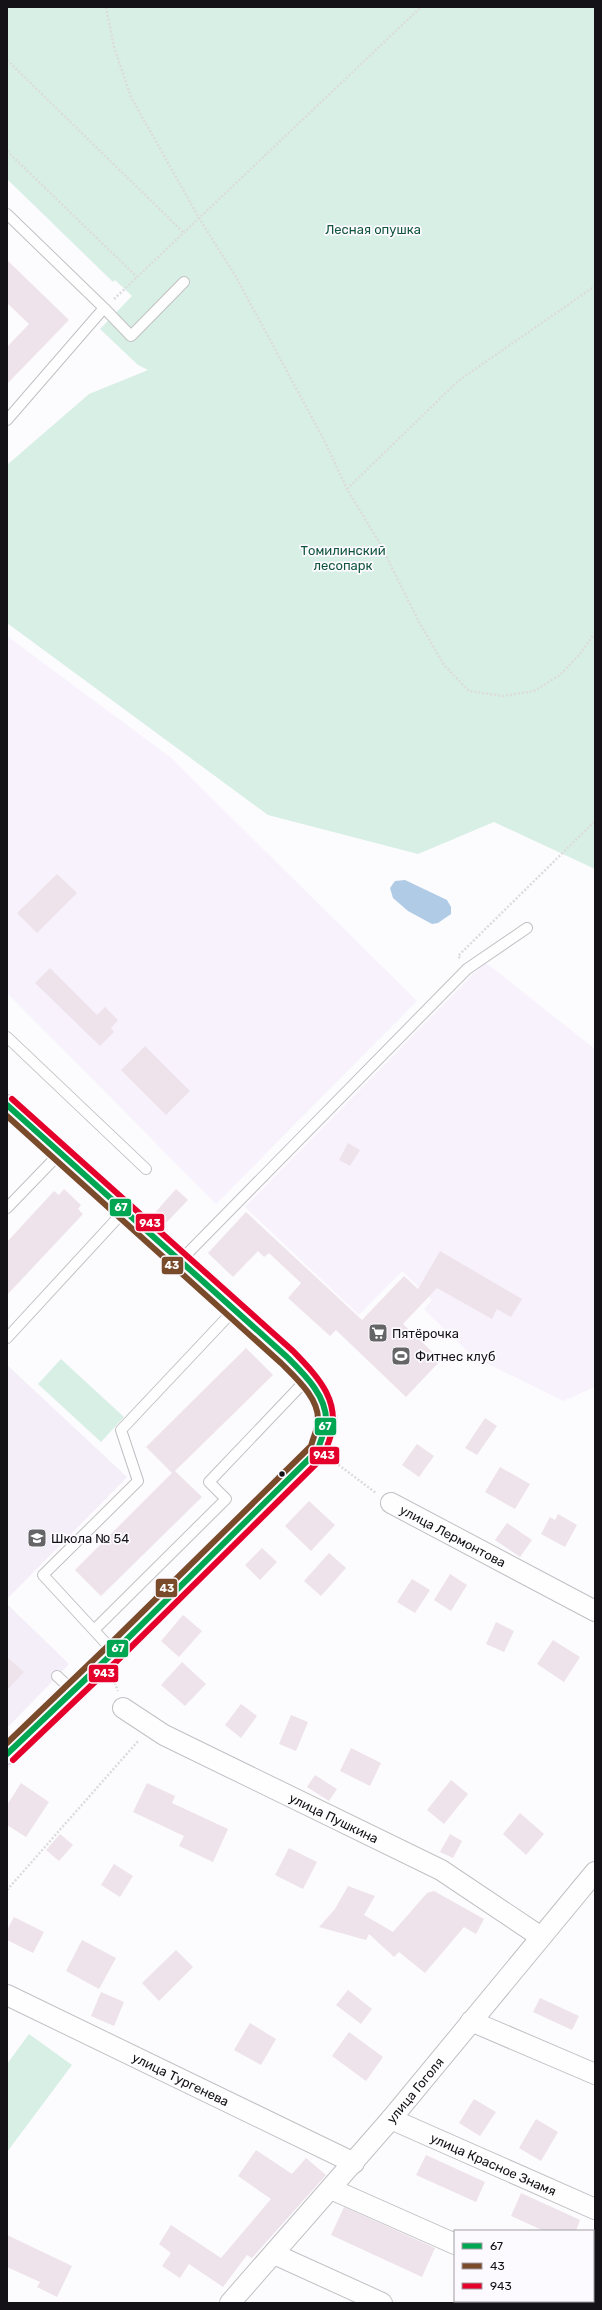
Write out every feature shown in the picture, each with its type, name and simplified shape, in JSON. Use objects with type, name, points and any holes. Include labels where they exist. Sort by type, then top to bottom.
[{"type":"street","points":[[7,1105],[287,1357],[308,1378],[321,1399],[327,1421],[318,1450],[114,1652],[7,1754]]},
{"type":"street","name":"улица Лермонтова","points":[[391,1503],[595,1611]]},
{"type":"street","name":"улица Пушкина","points":[[123,1708],[164,1735],[441,1870],[541,1937]]},
{"type":"street","name":"улица Гоголя","points":[[230,2303],[392,2119],[471,2020],[595,1872]]},
{"type":"street","name":"улица Тургенева","points":[[7,1995],[354,2163]]},
{"type":"street","points":[[471,2020],[595,2074]]},
{"type":"street","name":"улица Красное Знамя","points":[[392,2119],[595,2209]]},
{"type":"street","points":[[331,2189],[454,2244]]},
{"type":"street","points":[[274,2254],[382,2303]]},
{"type":"lane","points":[[7,214],[131,336],[184,282]]},
{"type":"lane","points":[[7,420],[104,308]]},
{"type":"lane","points":[[180,1261],[467,969],[527,928]]},
{"type":"lane","points":[[7,1037],[146,1169]]},
{"type":"lane","points":[[7,1208],[60,1153]]},
{"type":"lane","points":[[7,1338],[124,1211]]},
{"type":"lane","points":[[114,1652],[43,1575],[138,1480],[121,1430],[234,1310]]},
{"type":"lane","points":[[94,1630],[226,1499],[209,1482],[308,1378]]},
{"type":"lane","points":[[57,1676],[73,1691]]},
{"type":"path","points":[[106,7],[114,47],[131,97],[199,218],[236,277],[323,438],[347,489],[379,542],[419,622],[444,665],[469,691],[503,696],[534,691],[560,675],[580,654],[595,633]]},
{"type":"path","points":[[121,292],[421,7]]},
{"type":"path","points":[[7,60],[184,233]]},
{"type":"path","points":[[7,151],[137,277]]},
{"type":"path","points":[[347,489],[458,381],[595,286]]},
{"type":"path","points":[[467,969],[458,956],[595,820]]},
{"type":"path","name":"улица Лермонтова","points":[[318,1450],[391,1503]]},
{"type":"path","points":[[7,1890],[151,1726]]},
{"type":"shaded area","points":[[7,636],[170,757],[417,1001],[216,1204],[7,993]]},
{"type":"shaded area","points":[[485,962],[595,1049],[595,1387],[563,1401],[472,1356],[424,1309],[432,1300],[402,1271],[359,1315],[245,1207]]},
{"type":"shaded area","name":"Школа № 54","points":[[7,1365],[127,1477],[7,1599]]},
{"type":"shaded area","points":[[7,1604],[69,1664],[7,1728]]},
{"type":"green space","name":"Томилинский лесопарк","points":[[7,7],[595,7],[595,869],[494,822],[418,854],[268,815],[7,623],[7,465],[89,394],[148,370],[138,365],[100,329],[132,296],[115,280],[113,282],[7,179]]},
{"type":"green space","points":[[61,1359],[124,1417],[101,1442],[38,1384]]},
{"type":"green space","points":[[29,2034],[72,2065],[7,2152],[7,2064]]},
{"type":"water","points":[[405,880],[447,900],[451,907],[451,914],[438,923],[432,924],[408,911],[393,898],[390,888],[395,881]]},
{"type":"building","points":[[7,260],[69,320],[7,384],[7,347],[29,324],[7,303]]},
{"type":"building","points":[[57,874],[77,893],[37,933],[17,913]]},
{"type":"building","points":[[50,968],[97,1015],[105,1007],[118,1020],[111,1028],[114,1032],[100,1046],[35,983]]},
{"type":"building","points":[[145,1046],[190,1091],[166,1115],[121,1070]]},
{"type":"building","points":[[348,1143],[360,1150],[350,1166],[339,1160]]},
{"type":"building","points":[[64,1189],[81,1205],[78,1209],[83,1214],[7,1295],[7,1242],[54,1191],[59,1195]]},
{"type":"building","points":[[176,1189],[188,1200],[164,1225],[153,1215]]},
{"type":"building","points":[[246,1212],[362,1320],[404,1276],[418,1289],[440,1251],[522,1299],[511,1317],[497,1309],[492,1319],[437,1288],[403,1324],[441,1360],[406,1397],[336,1330],[330,1336],[288,1298],[301,1283],[269,1253],[264,1257],[258,1251],[233,1277],[208,1253]]},
{"type":"building","points":[[246,1348],[273,1375],[175,1471],[202,1497],[101,1596],[75,1570],[172,1473],[146,1447]]},
{"type":"building","points":[[485,1418],[497,1426],[477,1455],[465,1448]]},
{"type":"building","points":[[417,1444],[434,1456],[419,1477],[402,1465]]},
{"type":"building","points":[[500,1467],[530,1484],[515,1509],[485,1492]]},
{"type":"building","points":[[309,1501],[335,1525],[311,1551],[285,1526]]},
{"type":"building","points":[[558,1514],[577,1525],[565,1547],[541,1534],[550,1517],[555,1520]]},
{"type":"building","points":[[507,1523],[532,1540],[520,1557],[495,1540]]},
{"type":"building","points":[[262,1548],[277,1562],[260,1580],[245,1565]]},
{"type":"building","points":[[329,1553],[346,1568],[321,1596],[304,1581]]},
{"type":"building","points":[[450,1574],[467,1585],[451,1611],[434,1600]]},
{"type":"building","points":[[412,1579],[430,1590],[415,1613],[397,1602]]},
{"type":"building","points":[[183,1615],[202,1631],[179,1657],[161,1641]]},
{"type":"building","points":[[496,1622],[514,1631],[504,1652],[486,1644]]},
{"type":"building","points":[[553,1640],[580,1657],[564,1682],[537,1664]]},
{"type":"building","points":[[7,1657],[24,1672],[7,1690]]},
{"type":"building","points":[[182,1662],[206,1684],[185,1706],[161,1685]]},
{"type":"building","points":[[241,1704],[257,1716],[241,1738],[225,1725]]},
{"type":"building","points":[[291,1715],[308,1722],[296,1751],[279,1744]]},
{"type":"building","points":[[351,1748],[381,1763],[370,1786],[340,1771]]},
{"type":"building","points":[[315,1775],[337,1789],[329,1801],[307,1787]]},
{"type":"building","points":[[451,1780],[468,1794],[444,1824],[427,1810]]},
{"type":"building","points":[[21,1783],[49,1802],[26,1837],[7,1825],[7,1805]]},
{"type":"building","points":[[147,1783],[175,1796],[172,1803],[228,1829],[213,1862],[179,1846],[184,1836],[133,1812]]},
{"type":"building","points":[[520,1813],[544,1834],[526,1855],[503,1834]]},
{"type":"building","points":[[60,1834],[73,1845],[59,1861],[46,1850]]},
{"type":"building","points":[[450,1834],[462,1841],[453,1858],[440,1852]]},
{"type":"building","points":[[289,1848],[317,1862],[303,1889],[275,1875]]},
{"type":"building","points":[[114,1864],[133,1876],[120,1897],[101,1885]]},
{"type":"building","points":[[348,1886],[375,1896],[364,1915],[393,1932],[427,1893],[434,1891],[484,1919],[476,1934],[464,1927],[425,1973],[399,1952],[394,1957],[369,1934],[366,1940],[319,1927],[335,1909]]},
{"type":"building","points":[[14,1917],[44,1932],[33,1953],[7,1940],[7,1930]]},
{"type":"building","points":[[82,1940],[116,1958],[99,1989],[66,1971]]},
{"type":"building","points":[[176,1950],[193,1967],[159,2001],[142,1983]]},
{"type":"building","points":[[348,1990],[372,2009],[361,2024],[336,2005]]},
{"type":"building","points":[[101,1992],[124,2002],[114,2026],[91,2016]]},
{"type":"building","points":[[540,1998],[579,2016],[572,2030],[533,2012]]},
{"type":"building","points":[[250,2023],[276,2039],[261,2065],[234,2050]]},
{"type":"building","points":[[349,2032],[383,2057],[366,2081],[332,2056]]},
{"type":"building","points":[[474,2099],[496,2112],[480,2136],[459,2123]]},
{"type":"building","points":[[536,2119],[558,2132],[541,2161],[519,2148]]},
{"type":"building","points":[[256,2150],[292,2174],[306,2158],[326,2175],[252,2258],[247,2255],[223,2287],[189,2264],[180,2278],[162,2266],[171,2253],[159,2244],[171,2225],[221,2258],[271,2199],[238,2176]]},
{"type":"building","points":[[426,2155],[485,2182],[476,2202],[416,2175]]},
{"type":"building","points":[[521,2193],[580,2220],[576,2230],[542,2230],[511,2216]]},
{"type":"building","points":[[344,2207],[435,2248],[422,2277],[331,2235]]},
{"type":"building","points":[[7,2235],[72,2266],[57,2297],[37,2287],[40,2282],[7,2267]]},
{"type":"transit line","name":"943","points":[[12,1099],[293,1351],[326,1391],[333,1414],[332,1427],[324,1456],[120,1658],[13,1760]]},
{"type":"transit line","name":"67","points":[[7,1105],[287,1357],[314,1387],[326,1413],[325,1430],[318,1450],[114,1652],[7,1754]]},
{"type":"transit line","name":"43","points":[[7,1116],[281,1363],[306,1390],[318,1413],[317,1428],[311,1446],[7,1743]]},
{"type":"place","name":"Пятёрочка","points":[[378,1333]]},
{"type":"place","name":"Фитнес клуб","points":[[401,1356]]},
{"type":"place","name":"Школа № 54","points":[[37,1538]]},
{"type":"park label","name":"Лесная опушка","points":[[373,229]]}]
